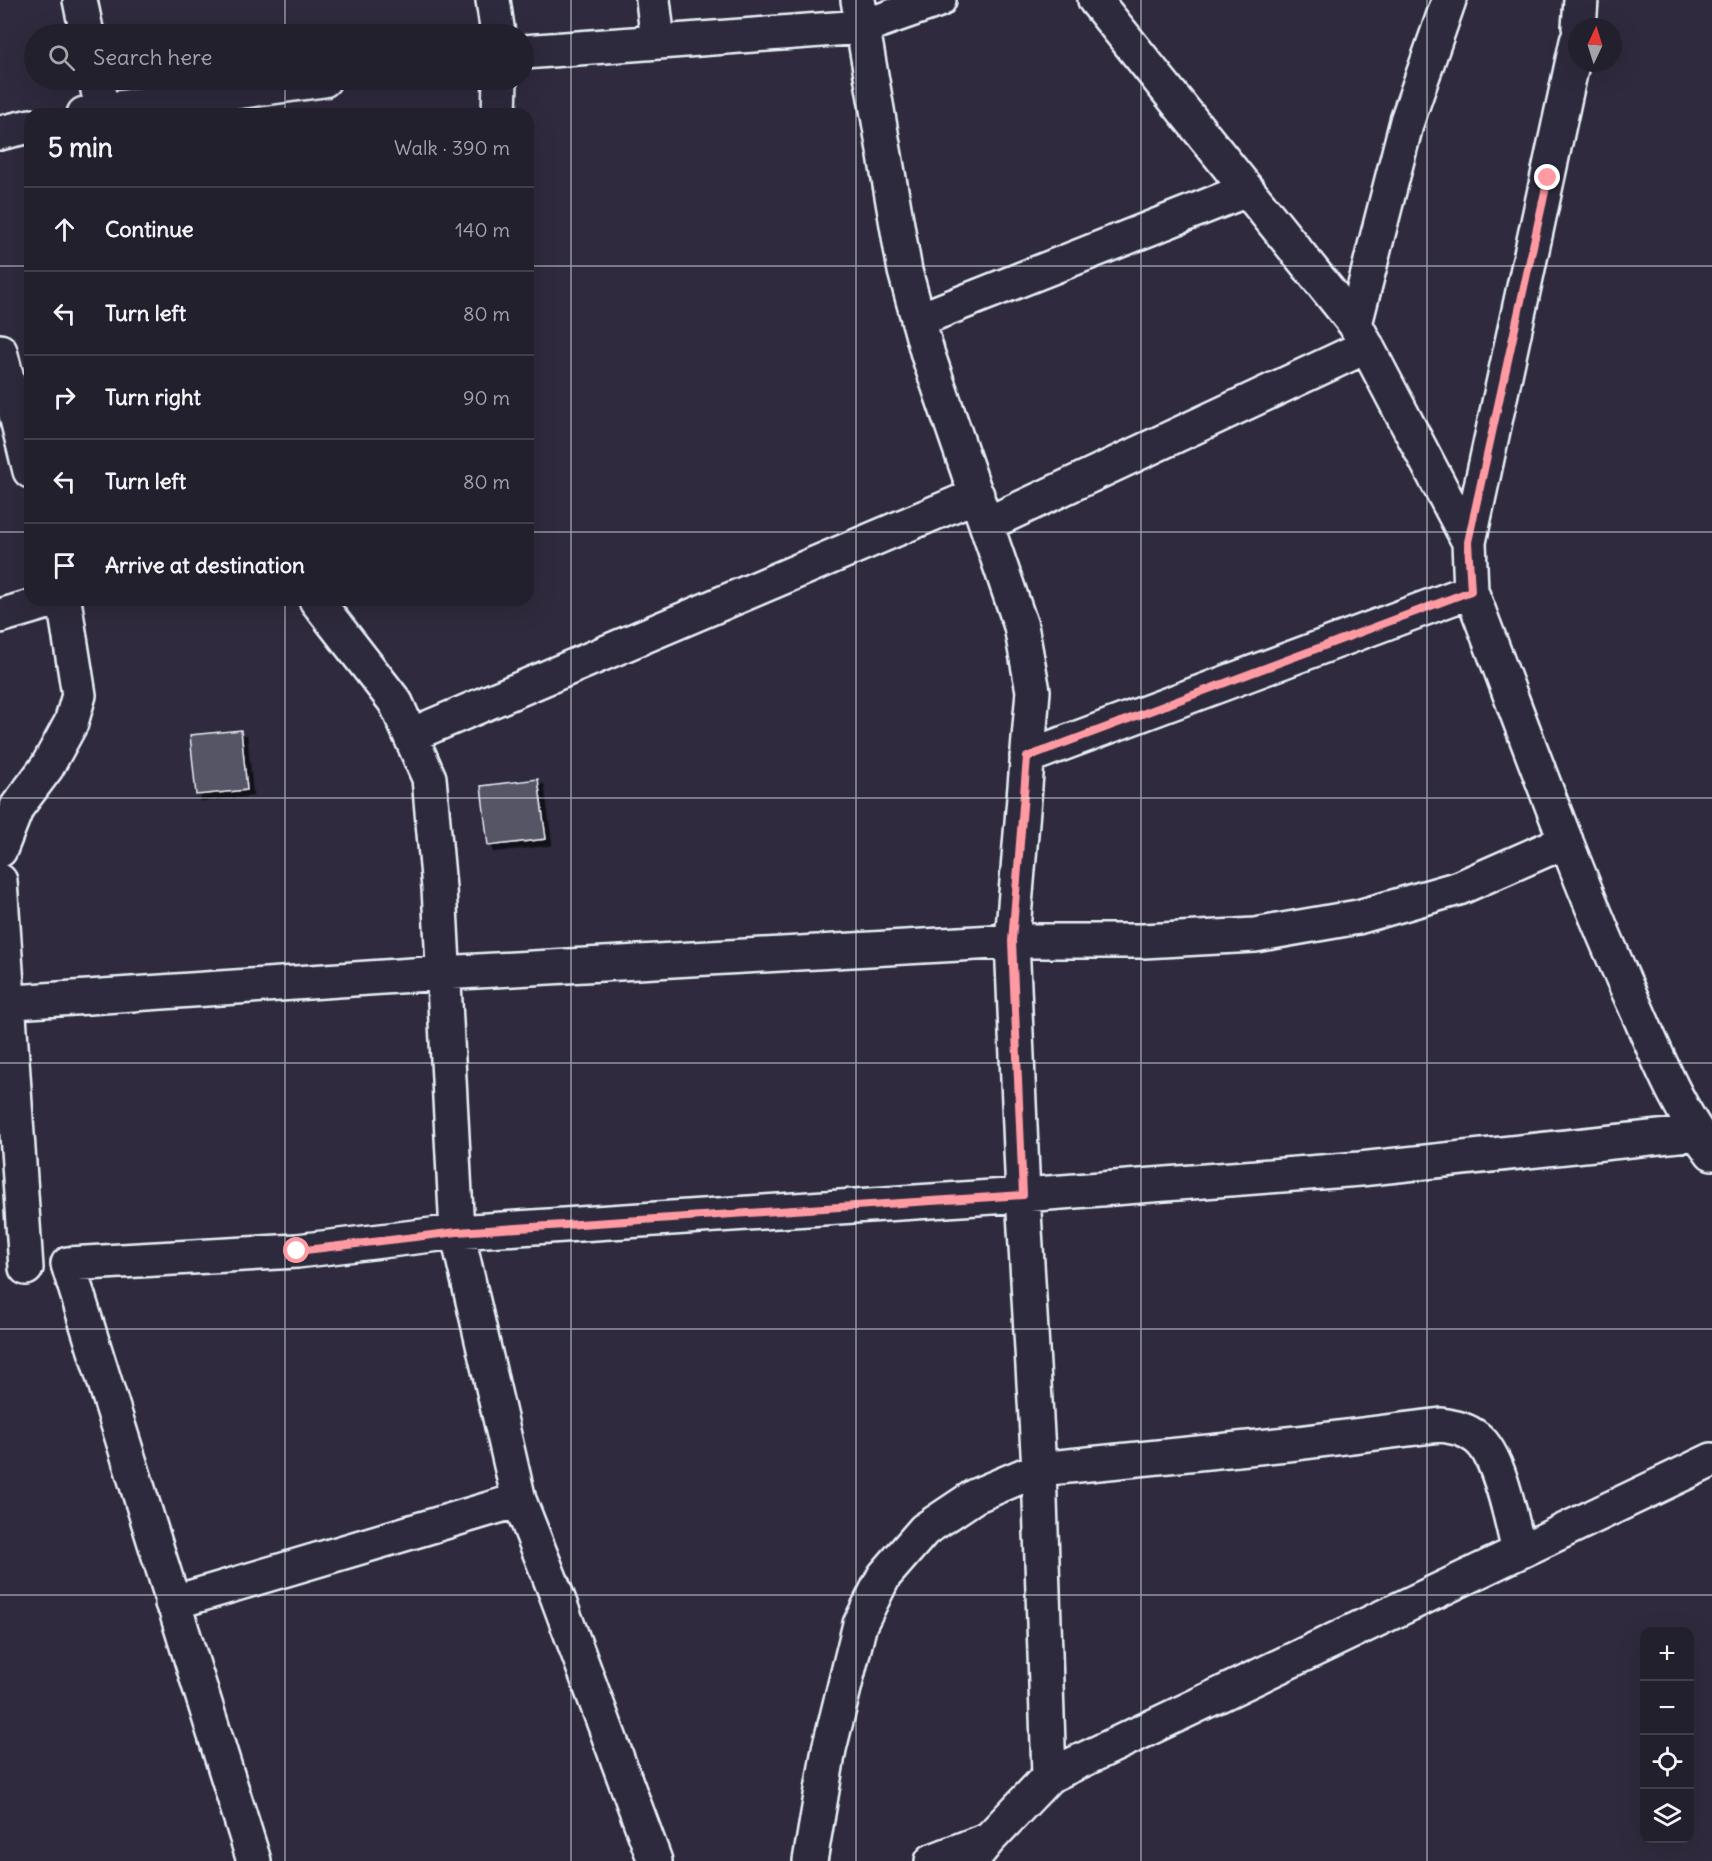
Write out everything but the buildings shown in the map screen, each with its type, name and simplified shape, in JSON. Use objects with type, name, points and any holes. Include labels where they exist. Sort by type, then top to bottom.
[{"type":"street","points":[[80,0],[85,24]]},
{"type":"street","points":[[493,0],[497,24]]},
{"type":"street","points":[[653,0],[657,42]]},
{"type":"street","points":[[534,51],[657,42],[860,14],[939,0]]},
{"type":"street","points":[[1095,0],[1361,335],[1468,542]]},
{"type":"street","points":[[1361,335],[1407,121],[1449,0]]},
{"type":"street","points":[[1580,18],[1581,0]]},
{"type":"street","points":[[860,14],[905,271],[928,355],[1022,626],[1033,692],[1012,941],[1023,1195],[1039,1469],[1049,1776]]},
{"type":"street","points":[[0,881],[13,1270],[68,1264],[297,1251],[457,1232],[1023,1195],[1704,1143],[1662,1066],[1616,963],[1566,841],[1471,591],[1468,542],[1570,72]]},
{"type":"street","points":[[94,101],[202,106],[277,90]]},
{"type":"street","points":[[499,108],[500,90]]},
{"type":"street","points":[[0,133],[24,127]]},
{"type":"street","points":[[918,320],[1247,190]]},
{"type":"street","points":[[411,735],[982,510],[1361,335]]},
{"type":"street","points":[[0,351],[24,447]]},
{"type":"street","points":[[1027,757],[1471,591]]},
{"type":"street","points":[[0,616],[34,606]]},
{"type":"street","points":[[0,849],[17,807],[47,767],[71,723],[79,695],[65,606]]},
{"type":"street","points":[[321,606],[396,703],[429,778],[438,888],[457,1232],[519,1500],[656,1861]]},
{"type":"street","points":[[4,1003],[442,973],[1012,941],[1143,941],[1255,935],[1358,917],[1459,888],[1566,841]]},
{"type":"street","points":[[68,1264],[254,1861]]},
{"type":"street","points":[[810,1861],[829,1749],[860,1624],[884,1576],[924,1530],[975,1496],[1039,1469],[1296,1443],[1441,1425],[1461,1428],[1479,1439],[1496,1465],[1519,1552]]},
{"type":"street","points":[[932,1861],[980,1850],[1049,1776],[1712,1460]]},
{"type":"street","points":[[172,1603],[519,1500]]},
{"type":"route","points":[[297,1251],[457,1232],[1023,1195],[1012,941],[1027,757],[1471,591],[1468,542],[1548,178]]}]
